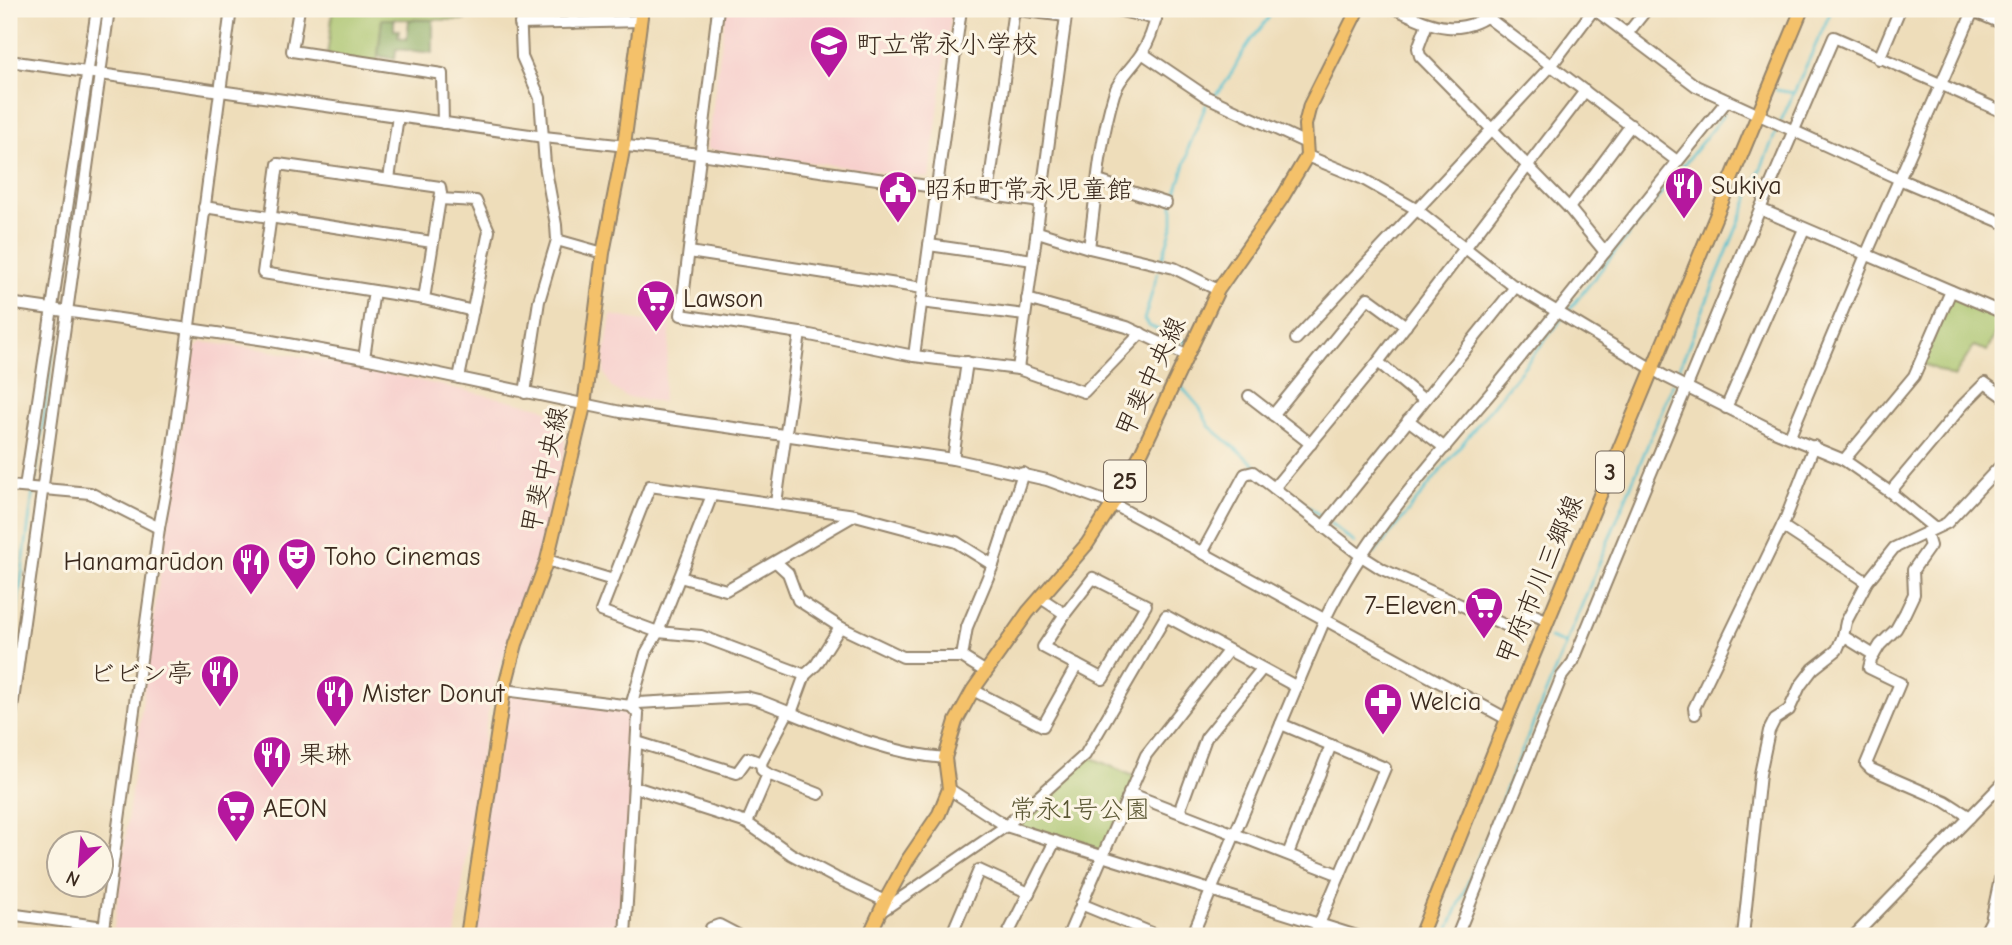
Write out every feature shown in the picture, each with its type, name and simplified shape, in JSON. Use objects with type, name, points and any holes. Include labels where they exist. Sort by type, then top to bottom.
[{"type":"main road","points":[[1307,156],[1305,125],[1310,105],[1359,9]]},
{"type":"main road","name":"甲府市川三郷線","points":[[1420,936],[1652,369],[1762,117],[1798,10]]},
{"type":"main road","name":"甲斐中央線","points":[[467,936],[504,690],[516,644],[547,560],[584,406],[603,253],[624,145],[641,15]]},
{"type":"main road","name":"甲斐中央線","points":[[949,789],[944,758],[956,721],[973,690],[1041,598],[1087,544],[1142,451],[1218,290],[1282,198],[1307,156]]},
{"type":"main road","points":[[869,936],[907,861],[934,825],[949,789]]},
{"type":"street","points":[[25,487],[97,9]]},
{"type":"street","points":[[9,730],[109,9]]},
{"type":"street","points":[[9,914],[103,932],[159,528],[170,469],[230,9]]},
{"type":"street","points":[[299,9],[292,51],[442,74],[443,123]]},
{"type":"street","points":[[520,9],[522,57],[540,98],[557,240],[539,301],[525,393]]},
{"type":"street","points":[[573,23],[574,9]]},
{"type":"street","points":[[718,9],[681,315],[800,333],[914,356],[1018,369],[1084,392],[1141,332]]},
{"type":"street","points":[[914,356],[961,9]]},
{"type":"street","points":[[1008,9],[1066,12],[1018,369]]},
{"type":"street","points":[[988,194],[1014,9]]},
{"type":"street","points":[[1089,248],[1104,136],[1115,91],[1125,72],[1142,53],[1157,14],[1112,9]]},
{"type":"street","points":[[1396,9],[1427,24],[1440,27],[1458,27],[1487,17],[1497,9]]},
{"type":"street","points":[[1296,339],[1551,66],[1594,9],[1696,86],[1726,102],[2003,223]]},
{"type":"street","points":[[1627,34],[1647,9]]},
{"type":"street","points":[[1879,59],[1900,9]]},
{"type":"street","points":[[1790,436],[1939,85],[1974,10],[2003,24]]},
{"type":"street","points":[[520,24],[573,23],[641,15]]},
{"type":"street","points":[[1487,17],[1677,161]]},
{"type":"street","points":[[1427,24],[1418,48],[1420,56],[1569,208],[1605,252]]},
{"type":"street","points":[[1457,936],[1562,676],[1573,662],[1792,130],[1834,37],[2003,112]]},
{"type":"street","points":[[1142,53],[1207,97],[1306,143]]},
{"type":"street","points":[[9,61],[544,137],[700,154],[1041,202]]},
{"type":"street","points":[[1274,488],[1378,362],[1585,91]]},
{"type":"street","points":[[1192,936],[1325,619],[1360,555],[1409,490],[1561,314],[1605,252],[1726,102]]},
{"type":"street","points":[[389,179],[398,116]]},
{"type":"street","points":[[1569,208],[1631,125]]},
{"type":"street","points":[[1307,156],[1361,178],[1416,209],[1516,286],[1664,376],[1774,431],[1844,460],[1890,492],[1930,530],[1930,546],[1913,570],[1914,594],[1896,629],[1874,655],[1869,668],[1900,683],[1866,764],[1871,769],[1945,801],[1970,817]]},
{"type":"street","points":[[424,299],[440,187],[278,164],[263,274],[424,299],[473,311]]},
{"type":"street","points":[[1098,181],[1167,203]]},
{"type":"street","points":[[440,199],[476,201],[489,231],[459,378]]},
{"type":"street","points":[[204,207],[432,242]]},
{"type":"street","points":[[1760,209],[2003,313]]},
{"type":"street","points":[[1726,408],[1804,229]]},
{"type":"street","points":[[1038,232],[1089,248],[1174,268],[1218,290]]},
{"type":"street","points":[[557,240],[603,253]]},
{"type":"street","points":[[929,245],[1033,260]]},
{"type":"street","points":[[689,252],[923,288]]},
{"type":"street","points":[[1322,527],[1516,286]]},
{"type":"street","points":[[1844,460],[1914,376],[1951,290]]},
{"type":"street","points":[[364,358],[374,291]]},
{"type":"street","points":[[1273,415],[1368,298],[1406,326]]},
{"type":"street","points":[[1027,299],[1141,332],[1186,355]]},
{"type":"street","points":[[921,302],[1025,315]]},
{"type":"street","points":[[9,303],[266,340],[364,358],[584,406],[953,459],[1023,473],[1112,504],[1507,719]]},
{"type":"street","points":[[776,503],[800,333]]},
{"type":"street","points":[[953,459],[967,362]]},
{"type":"street","points":[[1378,362],[1424,400]]},
{"type":"street","points":[[1890,492],[1963,405],[1985,383],[2003,397]]},
{"type":"street","points":[[1249,396],[1311,444]]},
{"type":"street","points":[[1408,420],[1445,448]]},
{"type":"street","points":[[1695,714],[1695,708],[1782,526],[1814,446]]},
{"type":"street","points":[[1743,936],[1760,774],[1769,731],[1775,719],[1789,710],[1800,686],[1813,669],[1837,650],[1846,622],[1867,582],[1894,548],[1947,523],[2003,463]]},
{"type":"street","points":[[1202,553],[1245,474],[1253,472],[1360,555],[1396,577],[1520,632],[1528,612],[1548,621]]},
{"type":"street","points":[[962,657],[967,627],[993,565],[1023,473]]},
{"type":"street","points":[[9,486],[90,493],[159,528]]},
{"type":"street","points":[[805,675],[701,636],[658,632],[601,611],[650,486],[855,515],[956,542],[993,565]]},
{"type":"street","points":[[631,706],[646,653],[658,632],[712,495]]},
{"type":"street","points":[[680,577],[726,590],[855,515]]},
{"type":"street","points":[[1782,526],[1867,582]]},
{"type":"street","points":[[547,560],[613,580]]},
{"type":"street","points":[[776,562],[788,573],[798,600],[840,627],[903,657],[962,657],[986,672]]},
{"type":"street","points":[[1093,578],[1146,605],[1103,679],[1043,647],[1065,614],[1093,578]]},
{"type":"street","points":[[1041,598],[1065,614]]},
{"type":"street","points":[[879,914],[1006,826],[1085,755],[1166,616],[1297,687]]},
{"type":"street","points":[[819,794],[768,774],[762,770],[761,763],[790,712],[805,675],[816,665],[840,627]]},
{"type":"street","points":[[1843,636],[1874,655]]},
{"type":"street","points":[[1068,936],[1146,755],[1228,651]]},
{"type":"street","points":[[973,690],[1043,726],[1077,665]]},
{"type":"street","points":[[1179,812],[1206,738],[1262,668]]},
{"type":"street","points":[[504,690],[631,706],[638,703],[746,697],[758,699],[861,739],[924,756],[944,758]]},
{"type":"street","points":[[625,936],[638,742],[638,714],[631,706]]},
{"type":"street","points":[[1281,724],[1385,768],[1314,936]]},
{"type":"street","points":[[638,742],[737,773],[748,758],[761,763]]},
{"type":"street","points":[[1288,854],[1331,745]]},
{"type":"street","points":[[747,823],[768,774]]},
{"type":"street","points":[[1854,936],[2003,783]]},
{"type":"street","points":[[635,788],[747,823],[791,854],[885,901]]},
{"type":"street","points":[[949,789],[1006,826],[1357,936]]},
{"type":"street","points":[[1129,793],[1340,875]]},
{"type":"street","points":[[1007,936],[1055,841]]},
{"type":"street","points":[[1983,936],[1991,921],[2003,865]]},
{"type":"street","points":[[951,936],[979,870],[1029,893]]},
{"type":"street","points":[[1081,904],[1133,931],[1159,936]]},
{"type":"street","points":[[709,936],[711,928],[719,925],[740,936]]},
{"type":"shaded area","name":"町立常永小学校","points":[[726,9],[952,9],[929,178],[707,149]]},
{"type":"shaded area","points":[[611,315],[671,326],[662,402],[626,397],[611,387],[604,372],[604,359]]},
{"type":"shaded area","points":[[202,342],[260,349],[357,367],[540,407],[556,415],[564,427],[565,450],[542,546],[500,665],[487,717],[455,936],[113,936],[152,626],[194,350]]},
{"type":"shaded area","points":[[504,690],[631,706],[638,714],[625,936],[467,936]]},
{"type":"green space","points":[[333,9],[466,9],[465,20],[382,19],[377,64],[327,57]]},
{"type":"green space","points":[[382,19],[394,19],[394,30],[399,30],[398,37],[407,39],[409,20],[433,20],[433,53],[396,49],[395,59],[378,56]]},
{"type":"green space","points":[[1951,291],[2003,316],[1987,351],[1974,346],[1954,377],[1923,364]]},
{"type":"green space","name":"常永1号公園","points":[[1085,755],[1136,777],[1101,856],[1006,826]]},
{"type":"waterway","points":[[1214,96],[1274,9]]},
{"type":"waterway","points":[[1781,121],[1832,9]]},
{"type":"waterway","points":[[94,65],[99,33]]},
{"type":"waterway","points":[[60,302],[92,81]]},
{"type":"waterway","points":[[1776,90],[1794,93]]},
{"type":"waterway","points":[[1162,259],[1173,224],[1173,202],[1188,149],[1206,105]]},
{"type":"waterway","points":[[1566,314],[1724,114]]},
{"type":"waterway","points":[[1676,376],[1778,127]]},
{"type":"waterway","points":[[1158,272],[1144,320],[1149,326],[1186,341],[1184,345]]},
{"type":"waterway","points":[[34,485],[58,319]]},
{"type":"waterway","points":[[1374,554],[1562,319]]},
{"type":"waterway","points":[[1446,936],[1673,383]]},
{"type":"waterway","points":[[1181,386],[1200,408],[1209,426],[1273,480]]},
{"type":"waterway","points":[[1283,487],[1322,517]]},
{"type":"waterway","points":[[9,669],[33,492]]},
{"type":"waterway","points":[[1330,523],[1355,543]]},
{"type":"waterway","points":[[1550,638],[1566,644]]},
{"type":"place","name":"町立常永小学校","points":[[829,79]]},
{"type":"place","name":"Sukiya","points":[[1684,220]]},
{"type":"place","name":"昭和町常永児童館","points":[[898,224]]},
{"type":"place","name":"Lawson","points":[[656,333]]},
{"type":"place","name":"Toho Cinemas","points":[[297,591]]},
{"type":"place","name":"Hanamarūdon","points":[[251,596]]},
{"type":"place","name":"7-Eleven","points":[[1484,640]]},
{"type":"place","name":"ビビン亭","points":[[220,708]]},
{"type":"place","name":"Mister Donut","points":[[335,728]]},
{"type":"place","name":"Welcia","points":[[1383,736]]},
{"type":"place","name":"果琳","points":[[272,789]]},
{"type":"place","name":"AEON","points":[[236,843]]}]
